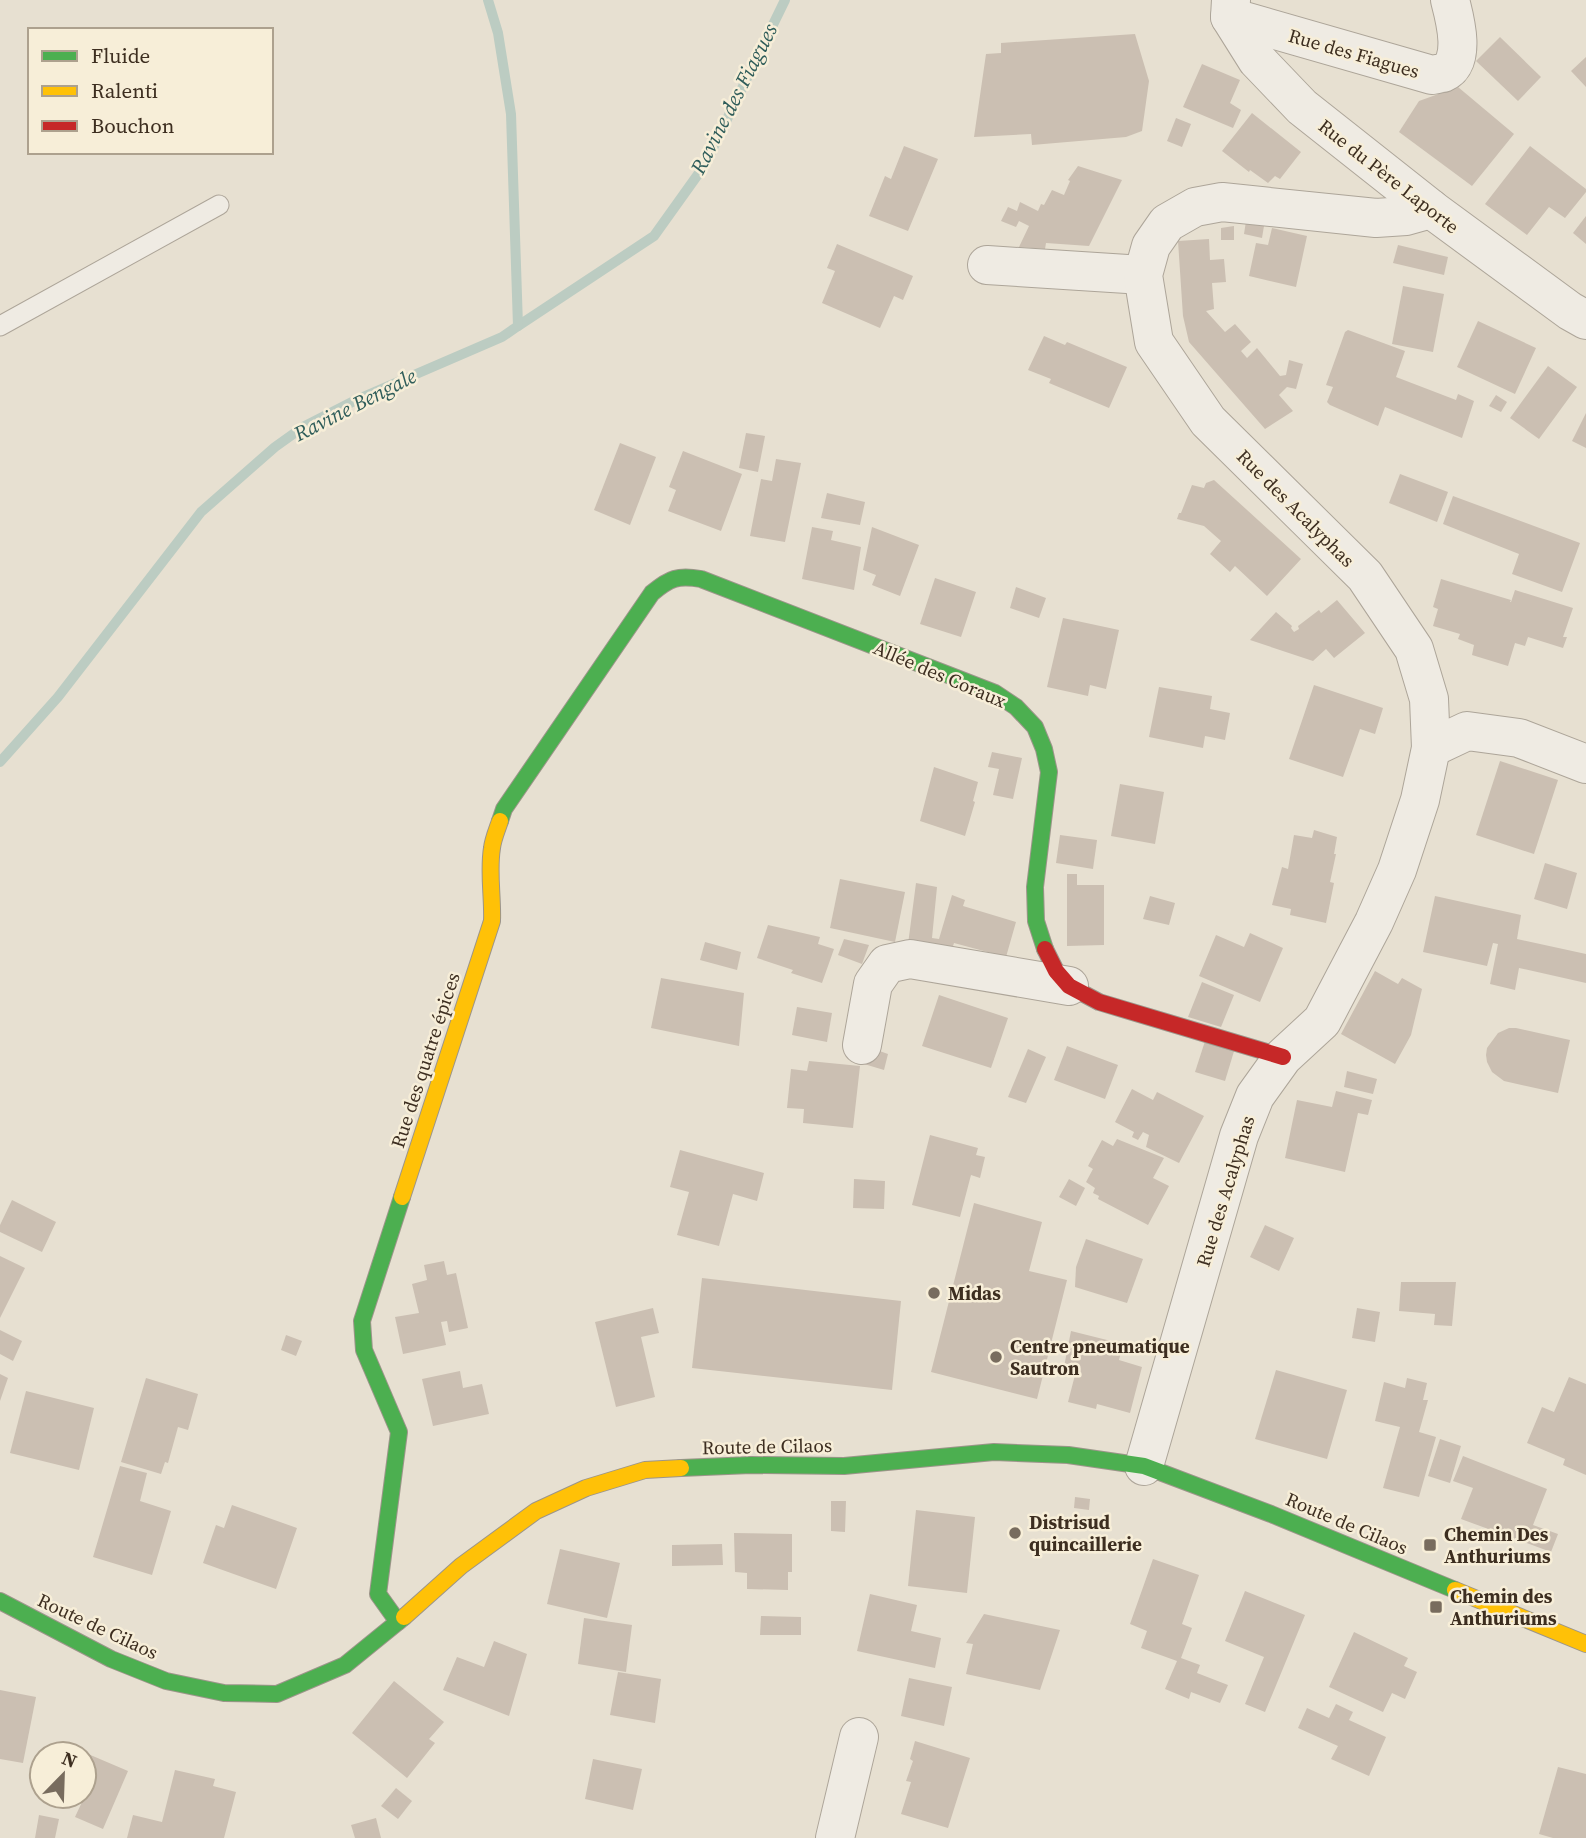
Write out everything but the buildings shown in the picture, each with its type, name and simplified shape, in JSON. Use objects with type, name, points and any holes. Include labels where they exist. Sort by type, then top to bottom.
[{"type":"street","name":"Rue des Fiagues","points":[[1230,8],[1432,75],[1450,69],[1455,60],[1457,29],[1450,0]]},
{"type":"street","name":"Rue du Père Laporte","points":[[1230,8],[1257,60],[1302,107],[1431,209],[1586,320]]},
{"type":"street","name":"Rue des Acalyphas","points":[[1144,1466],[1239,1136],[1255,1096],[1283,1057],[1322,1020],[1374,922],[1396,870],[1420,800],[1431,748],[1429,699],[1414,649],[1365,576],[1208,421],[1154,342],[1143,275],[1151,246],[1167,223],[1195,207],[1222,202],[1376,218],[1406,216],[1431,209]]},
{"type":"street","points":[[986,265],[1143,275]]},
{"type":"street","name":"Rue des quatre épices","points":[[398,1622],[378,1594],[399,1432],[364,1350],[362,1321],[492,921],[492,845],[504,809],[652,593],[670,578],[687,576],[701,579]]},
{"type":"street","name":"Allée des Coraux","points":[[701,579],[995,692],[1016,707],[1035,727],[1049,772],[1035,887],[1036,920],[1046,953],[1069,986]]},
{"type":"street","points":[[1431,748],[1467,731],[1519,738],[1586,764]]},
{"type":"street","name":"Allée des Coraux","points":[[862,1045],[873,984],[887,964],[910,959],[1069,986],[1099,1002],[1283,1057]]},
{"type":"street","name":"Route de Cilaos","points":[[0,1601],[111,1659],[166,1681],[224,1693],[277,1694],[345,1665],[461,1566],[536,1511],[586,1488],[645,1470],[751,1465],[844,1465],[994,1452],[1068,1454],[1144,1466],[1271,1514],[1586,1644]]},
{"type":"street","points":[[835,1838],[859,1737]]},
{"type":"lane","points":[[0,326],[219,205]]},
{"type":"waterway","name":"Ravine Bengale","points":[[0,762],[58,697],[201,512],[275,447],[303,427],[356,400],[502,337],[518,326],[511,114],[498,33],[488,0]]},
{"type":"waterway","name":"Ravine des Fiagues","points":[[518,326],[654,236],[712,150],[785,0]]},
{"type":"traffic: fast","points":[[500,821],[504,809],[652,593],[675,579],[701,579],[995,693],[1016,707],[1035,727],[1049,772],[1035,887],[1036,921],[1045,949]]},
{"type":"traffic: fast","points":[[398,1622],[378,1594],[399,1432],[364,1350],[362,1321],[402,1197]]},
{"type":"traffic: fast","points":[[681,1468],[751,1465],[844,1466],[994,1452],[1068,1455],[1144,1466],[1271,1514],[1455,1590]]},
{"type":"traffic: fast","points":[[0,1601],[111,1659],[166,1681],[224,1693],[277,1694],[345,1665],[404,1617]]},
{"type":"traffic: slow","points":[[402,1197],[492,921],[491,857],[500,821]]},
{"type":"traffic: slow","points":[[404,1617],[461,1566],[536,1511],[586,1488],[645,1470],[681,1468]]},
{"type":"traffic: slow","points":[[1455,1590],[1586,1644]]},
{"type":"traffic: jam","points":[[1045,949],[1056,971],[1069,986],[1099,1002],[1283,1057]]},
{"type":"place","name":"Midas","points":[[934,1293]]},
{"type":"place","name":"Centre pneumatique Sautron","points":[[996,1357]]},
{"type":"place","name":"Distrisud quincaillerie","points":[[1015,1533]]},
{"type":"place","name":"Chemin Des Anthuriums","points":[[1430,1545]]},
{"type":"place","name":"Chemin des Anthuriums","points":[[1436,1607]]}]
